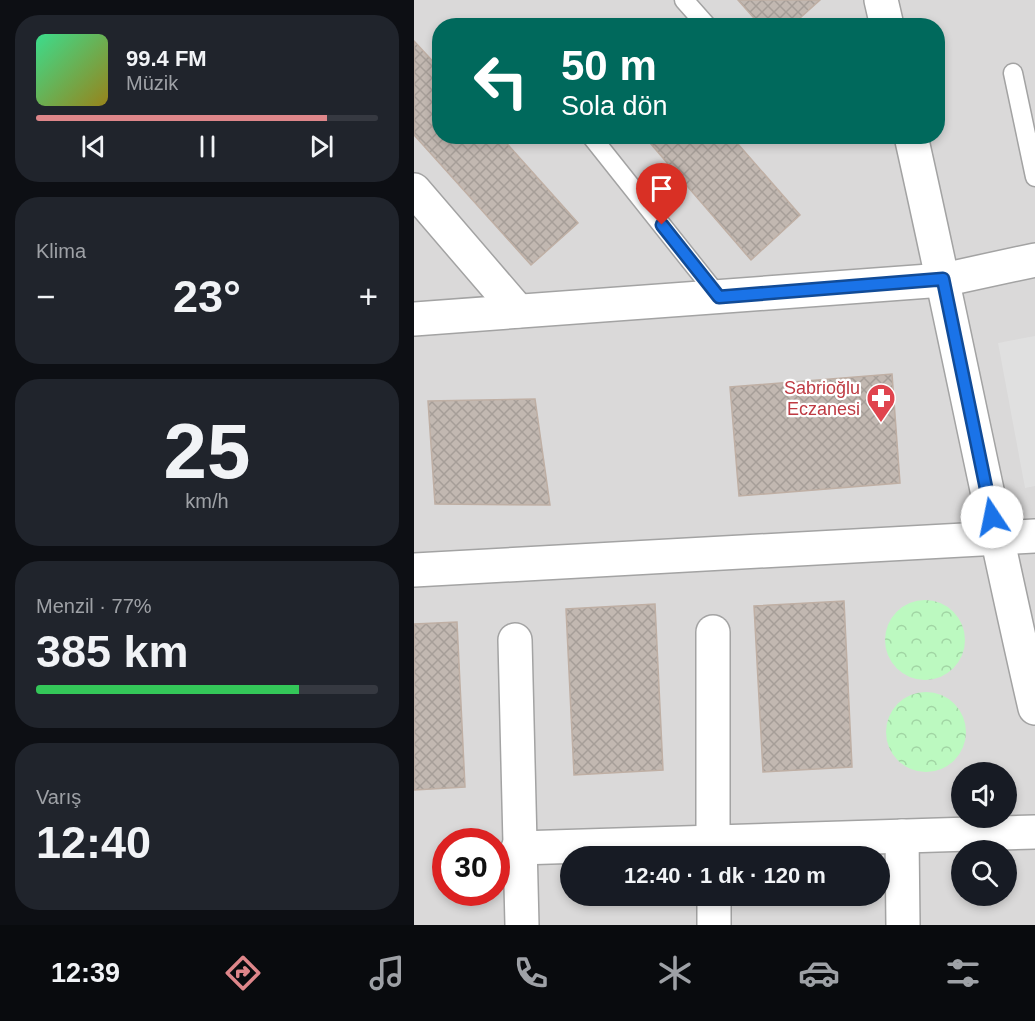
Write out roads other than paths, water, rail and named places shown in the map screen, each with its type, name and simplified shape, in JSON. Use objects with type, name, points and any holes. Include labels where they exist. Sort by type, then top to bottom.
[{"type":"street","points":[[881,0],[884,18]]},
{"type":"street","points":[[913,144],[996,539],[1035,708]]},
{"type":"street","points":[[414,190],[518,310]]},
{"type":"street","points":[[414,319],[943,279],[1035,260]]},
{"type":"street","points":[[414,570],[1035,536]]},
{"type":"street","points":[[712,632],[713,846]]},
{"type":"street","points":[[514,640],[518,849],[522,925]]},
{"type":"street","points":[[767,846],[902,836],[1035,832]]},
{"type":"street","points":[[902,836],[903,925]]},
{"type":"street","points":[[518,849],[560,849]]},
{"type":"street","points":[[714,906],[714,925]]},
{"type":"lane","points":[[684,0],[699,18]]},
{"type":"lane","points":[[1013,73],[1035,177]]},
{"type":"lane","points":[[597,144],[719,297]]},
{"type":"place","name":"Sabrioğlu Eczanesi","points":[[881,424]]}]
